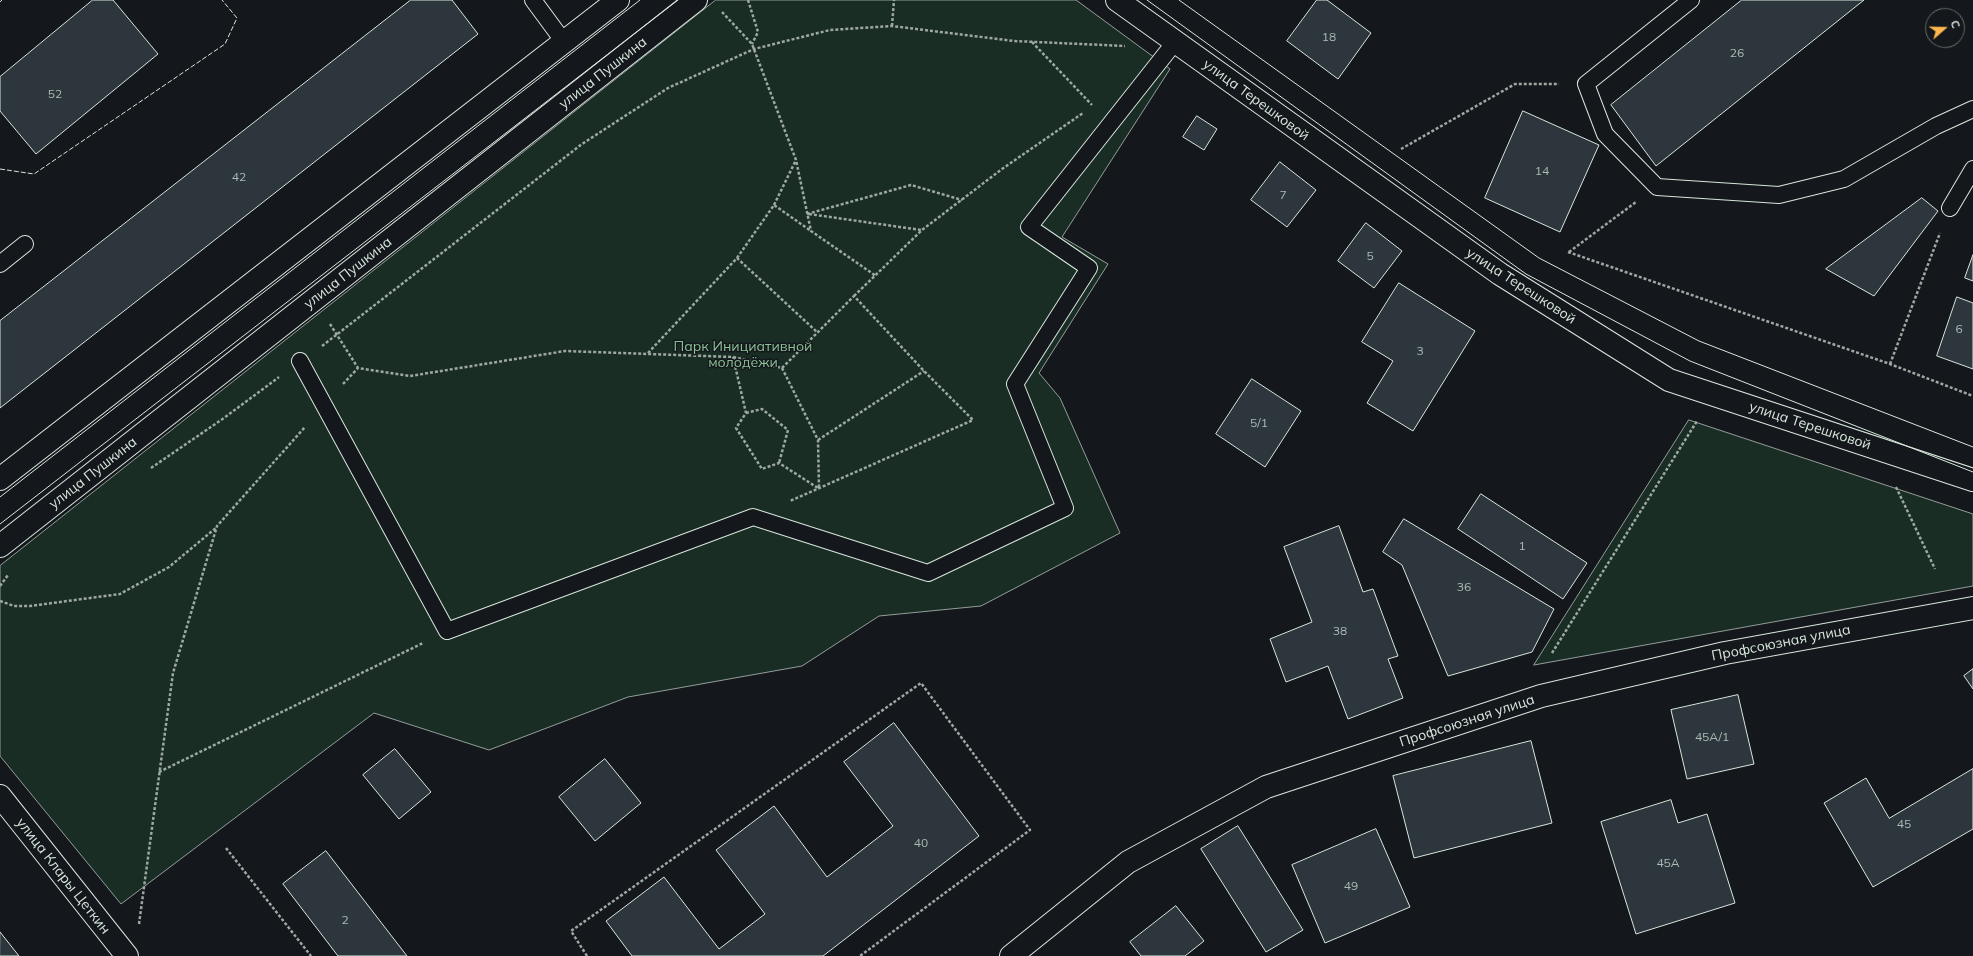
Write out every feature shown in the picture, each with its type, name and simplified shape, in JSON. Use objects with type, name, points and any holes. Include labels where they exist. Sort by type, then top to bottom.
[{"type":"street","points":[[0,478],[618,0]]},
{"type":"street","name":"улица Пушкина","points":[[0,546],[696,0]]},
{"type":"street","name":"улица Терешковой","points":[[1117,0],[1500,274],[1669,380],[1973,480]]},
{"type":"street","name":"Профсоюзная улица","points":[[1011,956],[1128,862],[1266,787],[1541,696],[1725,653],[1973,608]]},
{"type":"street","name":"улица Клары Цеткин","points":[[0,796],[127,956]]},
{"type":"lane","points":[[533,0],[564,42]]},
{"type":"lane","points":[[1691,0],[1586,84],[1605,134],[1657,187],[1779,195],[1844,179],[1936,126],[1973,109]]},
{"type":"lane","points":[[300,362],[447,631],[753,517],[928,573],[1065,508],[1015,384],[1089,268],[1029,227],[1175,42]]},
{"type":"lane","points":[[1950,208],[1973,168]]},
{"type":"lane","points":[[0,264],[26,244]]},
{"type":"path","points":[[748,0],[758,32],[752,44]]},
{"type":"path","points":[[892,26],[894,0]]},
{"type":"path","points":[[718,8],[752,44],[796,160],[811,231]]},
{"type":"path","points":[[300,362],[337,336],[582,144],[668,88],[754,49],[830,30],[892,26],[1014,41],[1125,46]]},
{"type":"path","points":[[1032,42],[1092,106],[1114,119]]},
{"type":"path","points":[[1401,149],[1515,84],[1562,84]]},
{"type":"path","points":[[782,368],[922,230],[1086,111]]},
{"type":"path","points":[[647,354],[737,258],[774,205],[796,160]]},
{"type":"path","points":[[807,214],[910,185],[962,200]]},
{"type":"path","points":[[1657,187],[1568,252],[1890,364],[1973,396]]},
{"type":"path","points":[[774,205],[876,276]]},
{"type":"path","points":[[1890,364],[1950,208]]},
{"type":"path","points":[[807,214],[922,230]]},
{"type":"path","points":[[737,258],[818,332]]},
{"type":"path","points":[[753,517],[973,420],[924,371],[854,296]]},
{"type":"path","points":[[326,318],[358,368],[410,376],[565,351],[733,356],[782,368],[818,440],[819,488]]},
{"type":"path","points":[[733,356],[746,413]]},
{"type":"path","points":[[0,601],[14,606],[30,606],[120,594],[169,567],[217,526],[358,368]]},
{"type":"path","points":[[818,440],[924,371]]},
{"type":"path","points":[[762,409],[788,430],[779,463],[762,469],[736,428],[746,413],[762,409]]},
{"type":"path","points":[[1552,653],[1701,415]]},
{"type":"path","points":[[779,463],[819,488]]},
{"type":"path","points":[[1894,481],[1936,570]]},
{"type":"path","points":[[139,927],[173,674],[217,526]]},
{"type":"path","points":[[159,772],[447,631]]},
{"type":"path","points":[[587,956],[571,931],[922,683],[1030,830],[860,956]]},
{"type":"path","points":[[226,848],[311,956]]},
{"type":"green space","name":"Парк Инициативной молодёжи","points":[[716,0],[1076,0],[1170,69],[1062,237],[1108,264],[1039,373],[1060,398],[1120,533],[981,606],[879,616],[802,666],[628,697],[489,750],[374,713],[121,904],[0,756],[0,566]]},
{"type":"green space","points":[[1689,420],[1973,514],[1973,586],[1534,665]]},
{"type":"building","points":[[93,0],[113,0],[158,54],[36,154],[0,111],[0,77]]},
{"type":"building","points":[[411,0],[452,0],[478,34],[0,408],[0,321]]},
{"type":"building","points":[[1317,0],[1327,0],[1371,33],[1338,79],[1287,41]]},
{"type":"building","points":[[1742,0],[1864,0],[1656,166],[1611,105]]},
{"type":"building","points":[[1523,111],[1599,145],[1560,232],[1485,198]]},
{"type":"building","points":[[1197,116],[1217,129],[1204,150],[1183,137]]},
{"type":"building","points":[[1280,162],[1316,190],[1287,227],[1251,200]]},
{"type":"building","points":[[1922,198],[1938,211],[1874,296],[1826,269]]},
{"type":"building","points":[[1366,223],[1402,251],[1374,288],[1338,261]]},
{"type":"building","points":[[1973,255],[1973,281],[1965,278]]},
{"type":"building","points":[[1399,283],[1475,331],[1413,431],[1367,403],[1393,361],[1362,342]]},
{"type":"building","points":[[1957,297],[1973,303],[1973,369],[1937,356]]},
{"type":"building","points":[[1252,379],[1301,411],[1265,467],[1216,434]]},
{"type":"building","points":[[1481,494],[1587,563],[1563,599],[1458,529]]},
{"type":"building","points":[[1404,519],[1554,609],[1532,652],[1448,676],[1402,565],[1383,552]]},
{"type":"building","points":[[1339,526],[1363,592],[1373,589],[1398,656],[1388,659],[1403,698],[1348,719],[1328,666],[1286,682],[1270,639],[1312,622],[1284,547]]},
{"type":"building","points":[[1973,669],[1973,689],[1964,676]]},
{"type":"building","points":[[1738,695],[1754,764],[1687,779],[1671,710]]},
{"type":"building","points":[[894,723],[979,836],[823,956],[632,956],[606,921],[664,877],[719,949],[765,914],[716,850],[774,806],[827,877],[893,826],[844,762]]},
{"type":"building","points":[[1531,741],[1552,823],[1414,858],[1393,776]]},
{"type":"building","points":[[395,749],[431,792],[399,819],[363,775]]},
{"type":"building","points":[[605,759],[641,803],[595,841],[559,797]]},
{"type":"building","points":[[1973,769],[1973,829],[1873,887],[1824,803],[1866,778],[1889,818]]},
{"type":"building","points":[[1671,800],[1678,823],[1707,814],[1735,903],[1636,934],[1601,822]]},
{"type":"building","points":[[1238,826],[1303,930],[1266,952],[1201,849]]},
{"type":"building","points":[[1376,829],[1410,907],[1325,943],[1292,865]]},
{"type":"building","points":[[326,851],[407,956],[338,956],[283,884]]},
{"type":"building","points":[[1176,906],[1204,941],[1185,956],[1141,956],[1130,942]]},
{"type":"building","points":[[0,932],[19,956],[0,956]]},
{"type":"tram line","points":[[0,497],[640,0]]},
{"type":"tram line","points":[[0,524],[678,0]]},
{"type":"tram line","points":[[1147,0],[1526,274],[1690,361],[1973,472]]},
{"type":"tram line","points":[[1179,0],[1539,258],[1699,341],[1973,447]]},
{"type":"fence","points":[[0,169],[34,174],[225,44],[237,18],[222,0]]}]
